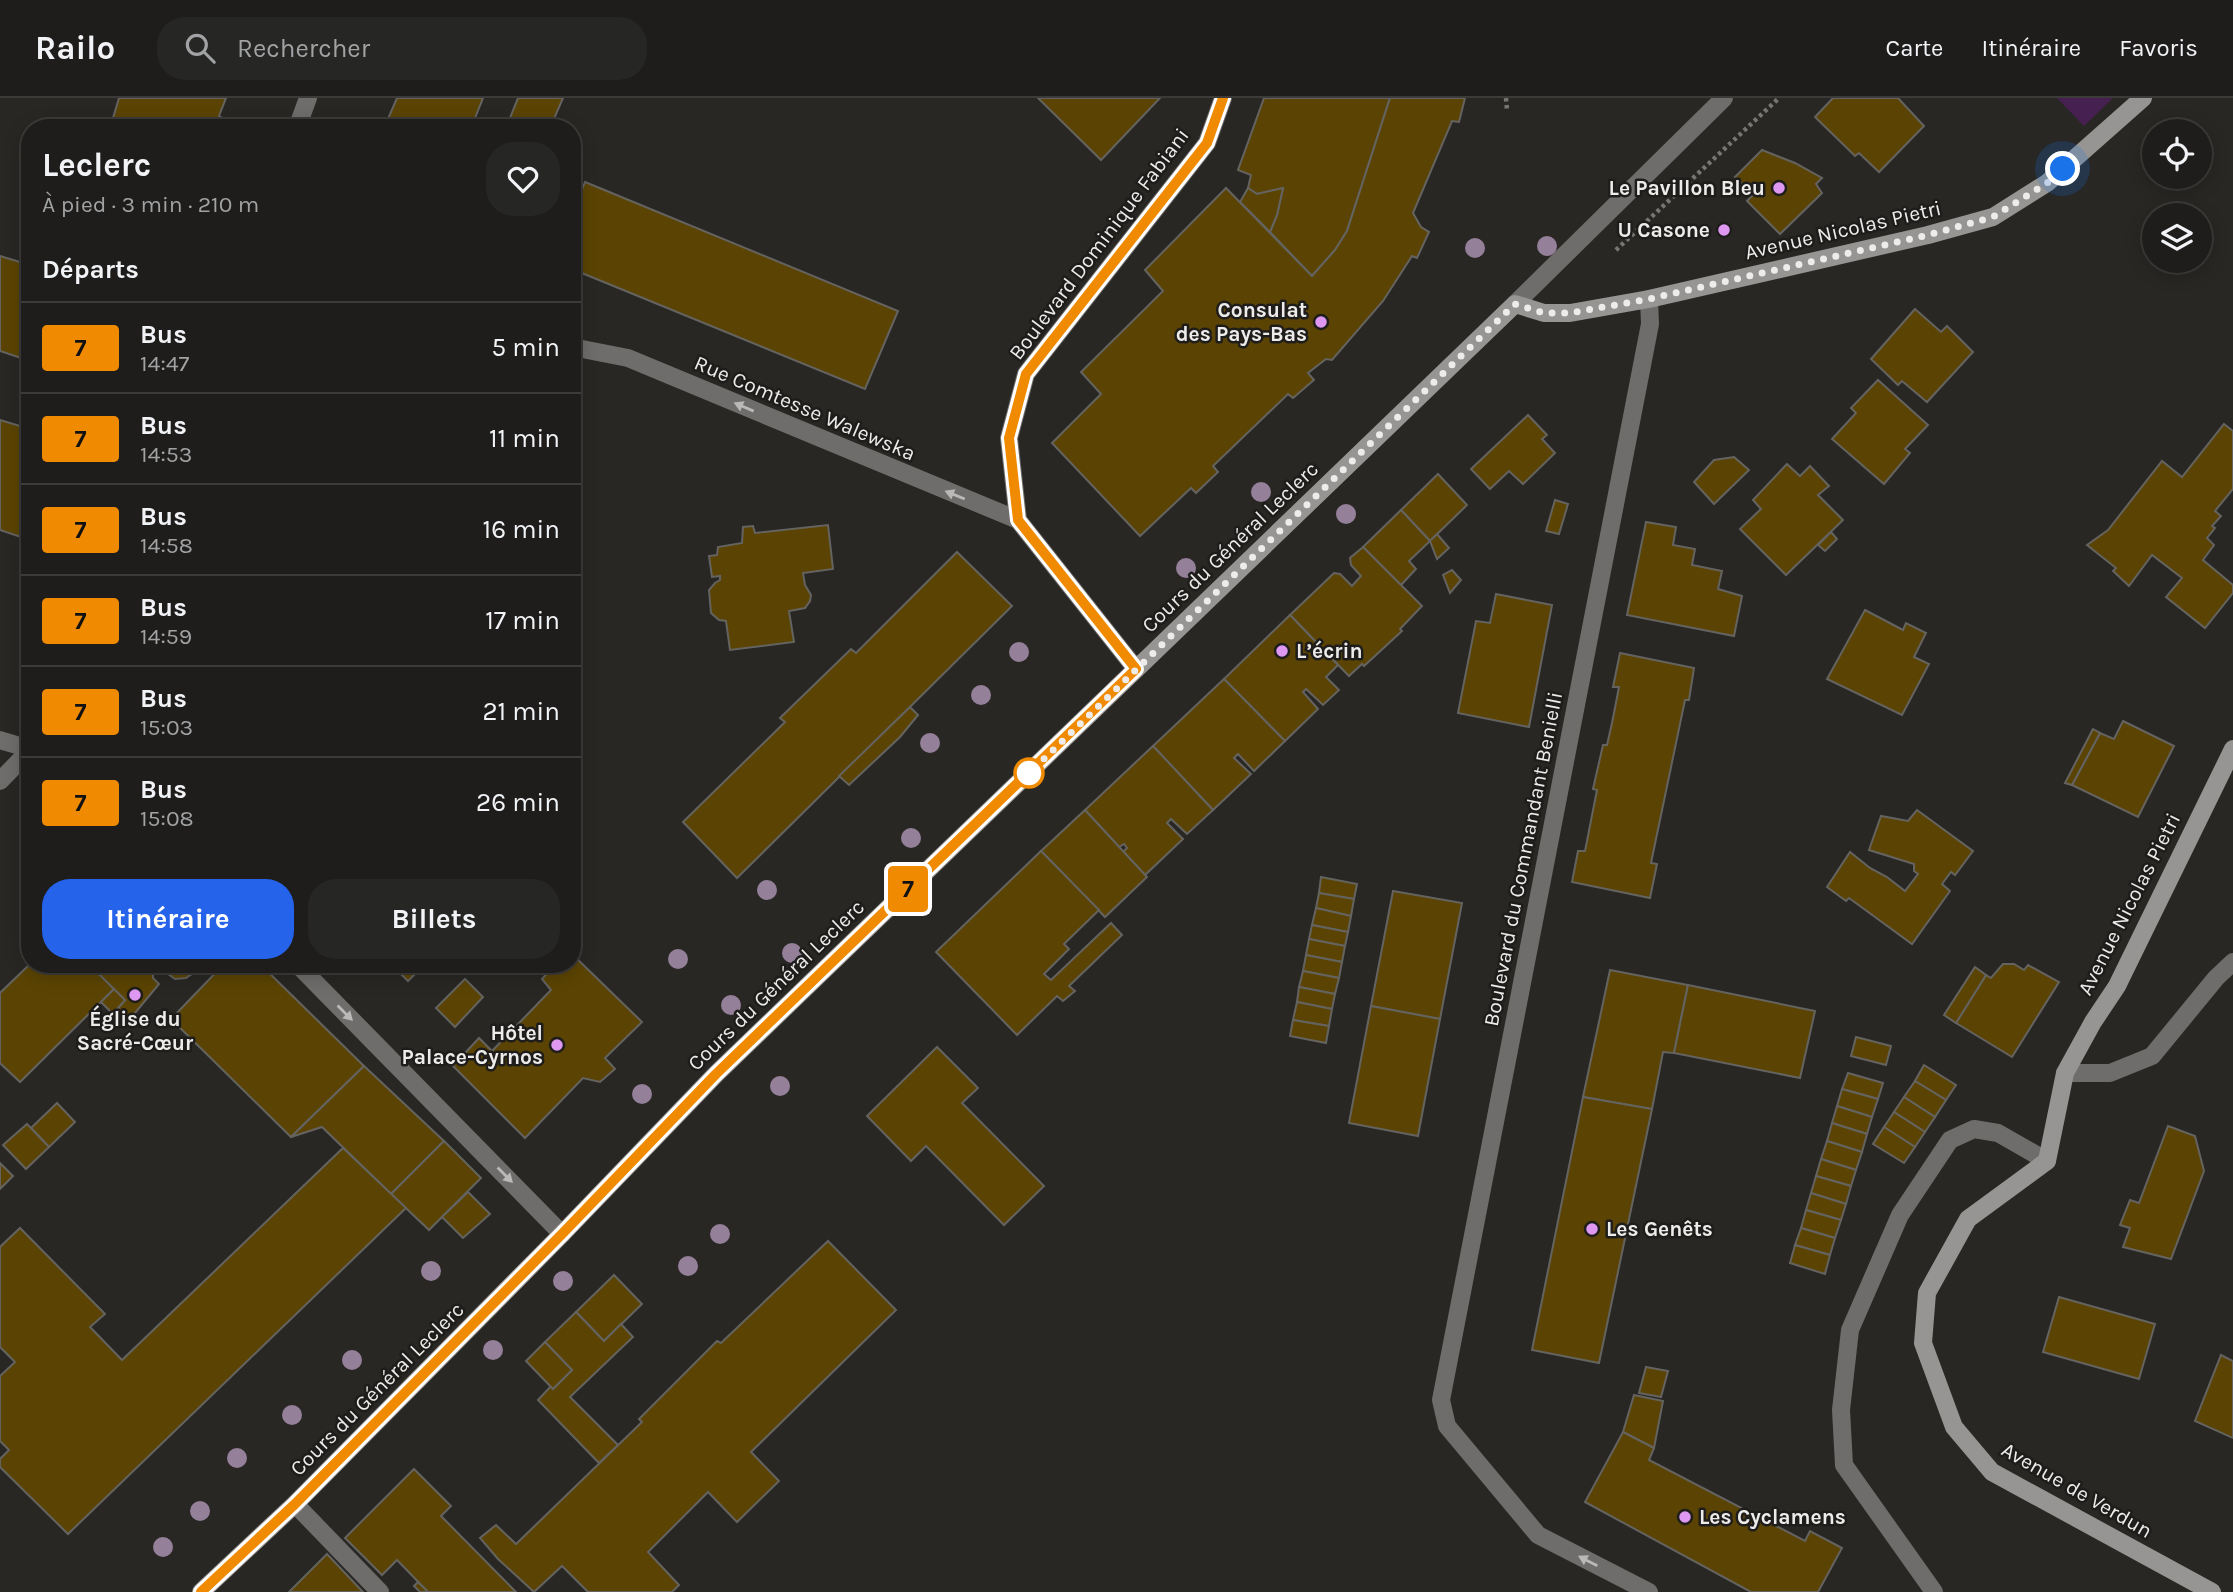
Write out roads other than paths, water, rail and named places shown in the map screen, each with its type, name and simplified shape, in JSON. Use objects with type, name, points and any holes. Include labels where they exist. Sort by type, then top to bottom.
[{"type":"main road","name":"Avenue Nicolas Pietri","points":[[1515,304],[1544,313],[1570,313],[1649,299],[1928,235],[1993,217],[2047,183],[2143,98]]},
{"type":"main road","name":"Cours du Général Leclerc","points":[[201,1592],[295,1504],[716,1074],[1515,304]]},
{"type":"main road","name":"Avenue Nicolas Pietri","points":[[2047,1161],[2065,1073],[2093,1022],[2117,986],[2233,749]]},
{"type":"main road","name":"Avenue de Verdun","points":[[2047,1161],[1968,1219],[1927,1293],[1923,1343],[1954,1427],[1992,1472],[2212,1592]]},
{"type":"street","points":[[300,119],[308,98]]},
{"type":"street","name":"Boulevard Dominique Fabiani","points":[[1018,520],[1009,438],[1026,374],[1207,143],[1223,98]]},
{"type":"street","name":"Cours du Général Leclerc","points":[[1515,304],[1724,98]]},
{"type":"street","name":"Boulevard du Commandant Benielli","points":[[1649,299],[1650,324],[1646,349],[1441,1400],[1447,1426],[1538,1535],[1649,1592]]},
{"type":"street","name":"Rue Comtesse Walewska","points":[[581,349],[628,358],[1018,520]]},
{"type":"street","points":[[1018,520],[1136,669]]},
{"type":"street","points":[[0,740],[21,747]]},
{"type":"street","points":[[0,781],[21,759]]},
{"type":"street","points":[[2065,1073],[2110,1073],[2152,1056],[2216,978],[2233,962]]},
{"type":"street","points":[[307,973],[562,1234]]},
{"type":"street","points":[[1934,1592],[1844,1465],[1841,1410],[1850,1330],[1900,1215],[1950,1140],[1974,1129],[1998,1133],[2047,1161]]},
{"type":"street","points":[[295,1504],[380,1592]]},
{"type":"place","name":"Le Pavillon Bleu","points":[[1779,188]]},
{"type":"place","name":"U Casone","points":[[1724,230]]},
{"type":"place","name":"Consulat des Pays-Bas","points":[[1321,322]]},
{"type":"place","name":"L’écrin","points":[[1282,651]]},
{"type":"place","name":"Église du Sacré-Cœur","points":[[135,995]]},
{"type":"place","name":"Hôtel Palace-Cyrnos","points":[[557,1045]]},
{"type":"place","name":"Les Genêts","points":[[1592,1229]]},
{"type":"place","name":"Les Cyclamens","points":[[1685,1517]]}]
